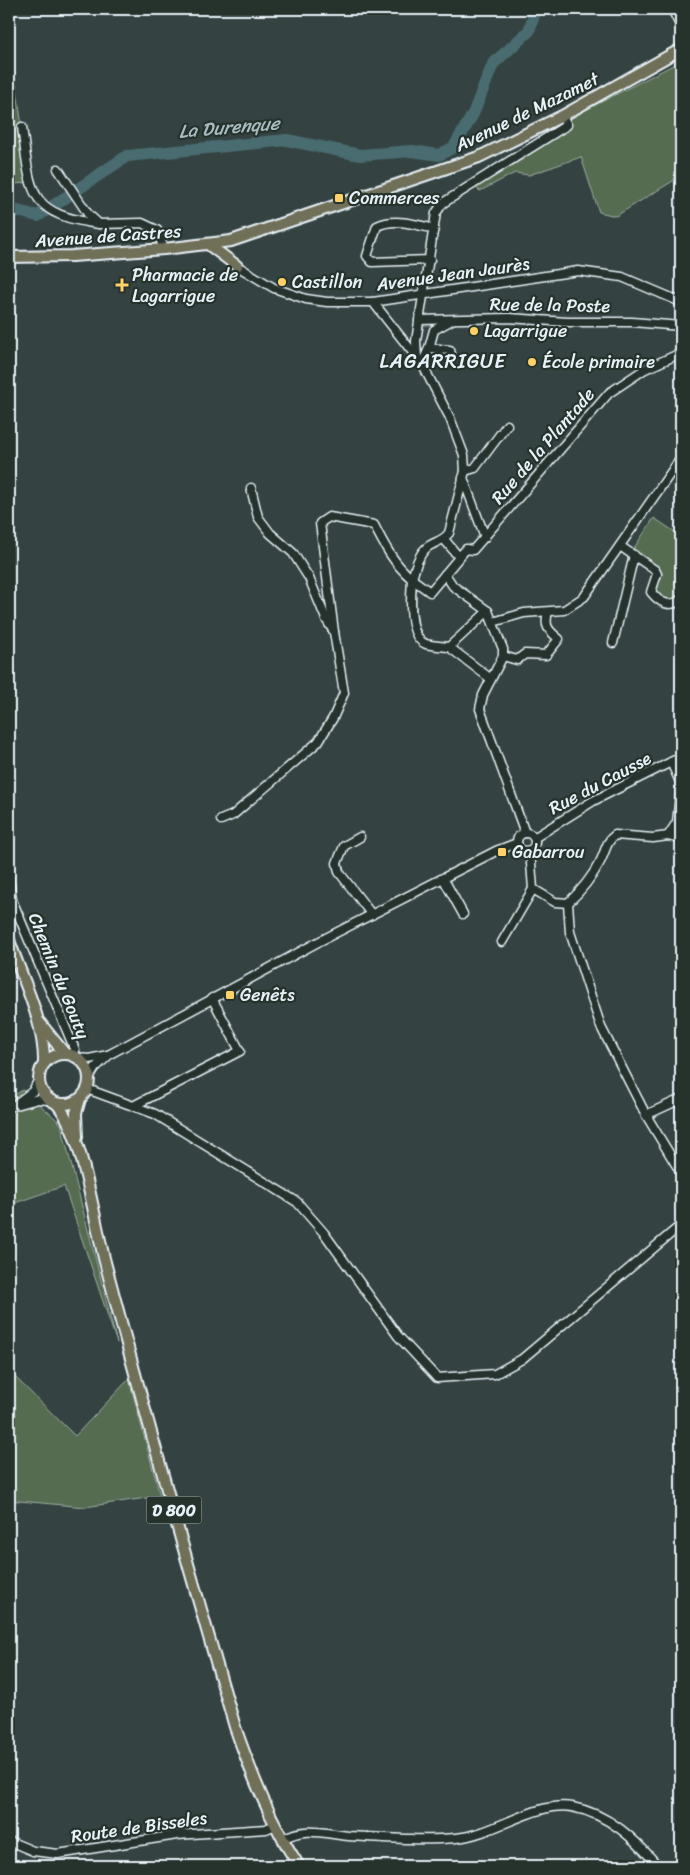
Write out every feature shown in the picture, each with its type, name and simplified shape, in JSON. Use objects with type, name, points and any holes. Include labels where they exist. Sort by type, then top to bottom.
[{"type":"main road","name":"Avenue de Mazamet","points":[[209,245],[231,241],[479,157],[562,116],[681,49]]},
{"type":"main road","name":"Avenue de Castres","points":[[9,258],[72,256],[209,245]]},
{"type":"main road","name":"Avenue Jean Jaurès","points":[[209,245],[237,266]]},
{"type":"main road","points":[[9,940],[37,1018],[43,1044],[44,1064],[38,1081],[40,1088],[53,1102],[73,1103],[80,1099],[87,1089],[89,1078],[87,1070],[37,1018]]},
{"type":"main road","points":[[44,1064],[50,1058],[72,1056]]},
{"type":"main road","name":"D 800","points":[[77,1143],[76,1113],[80,1099]]},
{"type":"main road","name":"D 800","points":[[53,1102],[67,1117],[77,1143],[105,1262],[226,1696],[246,1757],[275,1826],[299,1866]]},
{"type":"street","points":[[672,9],[681,27]]},
{"type":"street","points":[[419,361],[416,341],[436,213],[443,203],[567,125],[562,116]]},
{"type":"street","points":[[22,127],[31,189],[41,204],[80,221],[99,224],[142,223],[157,230],[164,249]]},
{"type":"street","points":[[58,169],[88,214],[99,224]]},
{"type":"street","points":[[430,260],[372,262],[367,256],[377,226],[387,221],[420,225],[434,229]]},
{"type":"street","name":"Avenue Jean Jaurès","points":[[237,266],[274,288],[327,302],[374,302],[578,272],[622,277],[681,302]]},
{"type":"street","points":[[374,302],[419,361],[450,418],[464,455],[464,475],[449,533],[444,539],[427,547],[416,565],[412,579],[411,613],[417,637],[425,644],[449,647],[491,679]]},
{"type":"street","name":"Rue de la Poste","points":[[419,320],[509,318],[567,322],[632,322],[681,326]]},
{"type":"street","points":[[419,361],[429,348],[434,330],[454,319]]},
{"type":"street","points":[[429,348],[450,350],[451,354]]},
{"type":"street","name":"Rue de la Plantade","points":[[458,556],[466,549],[473,550],[609,392],[645,369],[681,353]]},
{"type":"street","points":[[464,475],[475,468],[508,425]]},
{"type":"street","points":[[493,622],[524,613],[564,610],[584,597],[681,458]]},
{"type":"street","points":[[464,475],[485,536]]},
{"type":"street","points":[[251,488],[258,517],[270,533],[293,553],[315,590],[326,619],[334,632]]},
{"type":"street","points":[[221,820],[233,815],[318,742],[344,693],[320,523],[329,517],[374,525],[388,552],[402,570],[430,592],[458,556],[444,539]]},
{"type":"street","points":[[620,546],[655,570],[656,574],[650,592],[654,597],[666,604],[675,604],[681,599]]},
{"type":"street","points":[[613,643],[634,556]]},
{"type":"street","points":[[444,574],[453,586],[488,611],[503,648],[503,656],[483,695],[480,709],[525,833]]},
{"type":"street","points":[[449,647],[488,611]]},
{"type":"street","points":[[503,656],[517,660],[525,654],[546,655],[559,639],[548,629],[545,622],[548,612]]},
{"type":"street","name":"Rue du Causse","points":[[534,838],[593,801],[681,757]]},
{"type":"street","points":[[668,836],[677,822],[681,785],[671,762]]},
{"type":"street","points":[[502,942],[533,889],[530,850],[535,843],[534,838],[530,834],[525,833],[518,837],[517,843],[522,850],[530,850]]},
{"type":"street","points":[[681,839],[668,836],[653,838],[615,835],[610,838],[600,862],[588,880],[568,903],[570,932],[601,1027],[646,1115],[681,1173]]},
{"type":"street","points":[[360,837],[344,846],[337,862],[339,872],[372,915]]},
{"type":"street","points":[[89,1078],[95,1068],[110,1054],[212,998],[496,850],[517,843]]},
{"type":"street","name":"Chemin du Gouty","points":[[9,878],[12,900],[75,1050],[72,1056]]},
{"type":"street","points":[[443,878],[463,914]]},
{"type":"street","points":[[533,889],[555,902],[568,903]]},
{"type":"street","points":[[135,1105],[240,1050],[212,998]]},
{"type":"street","points":[[72,1056],[89,1059],[110,1054]]},
{"type":"street","points":[[12,1106],[33,1091],[38,1081]]},
{"type":"street","points":[[87,1089],[156,1114],[297,1202],[324,1233],[398,1336],[437,1378],[495,1374],[522,1359],[681,1225]]},
{"type":"street","points":[[12,1106],[38,1099],[53,1102]]},
{"type":"street","points":[[646,1115],[681,1099]]},
{"type":"street","points":[[283,1839],[295,1833],[313,1831],[356,1836],[455,1838],[491,1830],[547,1809],[563,1806],[588,1812],[620,1828],[636,1841],[658,1866]]},
{"type":"street","name":"Route de Bisseles","points":[[9,1840],[33,1852],[58,1854],[177,1835],[269,1829],[275,1826]]},
{"type":"green space","points":[[9,47],[30,182],[9,185]]},
{"type":"green space","points":[[681,61],[681,176],[616,216],[599,212],[581,157],[529,175],[515,173],[480,191],[475,187],[571,126],[570,118]]},
{"type":"green space","points":[[654,518],[681,536],[681,607],[679,610],[653,593],[662,572],[632,551]]},
{"type":"green space","points":[[23,1090],[61,1124],[117,1343],[64,1186],[9,1205],[9,1098]]},
{"type":"green space","points":[[9,1371],[75,1436],[129,1379],[160,1496],[85,1507],[9,1500]]},
{"type":"waterway","name":"La Durenque","points":[[9,209],[38,216],[127,156],[287,140],[360,155],[412,151],[439,155],[454,147],[473,114],[493,64],[529,31],[536,9]]},
{"type":"place","name":"Commerces","points":[[339,198]]},
{"type":"place","name":"Castillon","points":[[282,282]]},
{"type":"place","name":"Pharmacie de Lagarrigue","points":[[122,285]]},
{"type":"place","name":"Lagarrigue","points":[[474,331]]},
{"type":"place","name":"École primaire","points":[[532,362]]},
{"type":"place","name":"Gabarrou","points":[[502,852]]},
{"type":"place","name":"Genêts","points":[[230,995]]},
{"type":"district","name":"LAGARRIGUE","points":[[443,361]]}]
